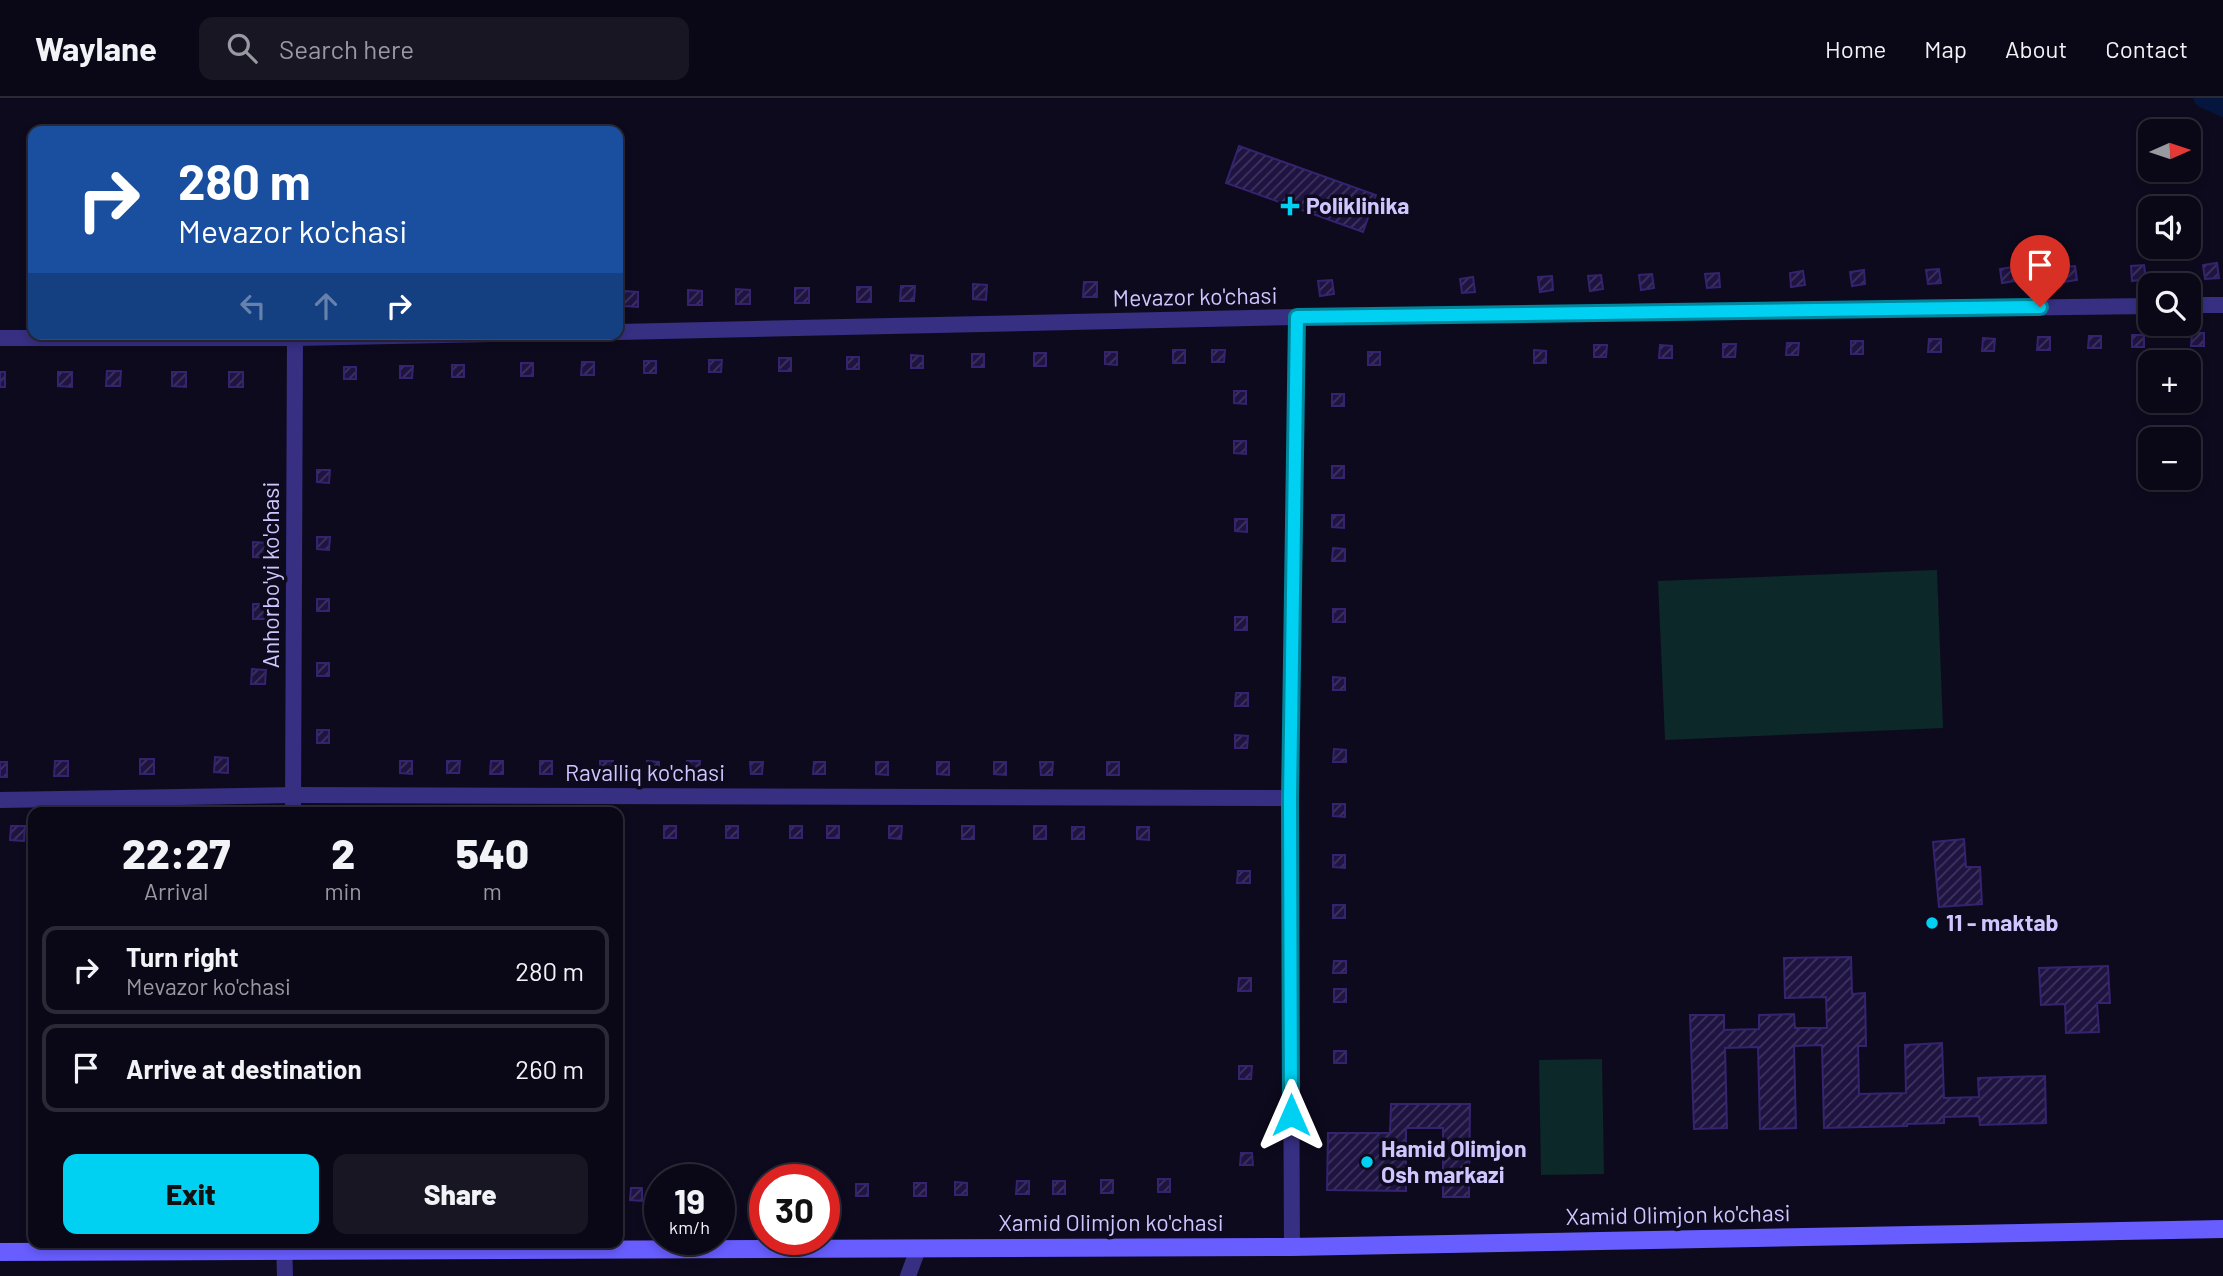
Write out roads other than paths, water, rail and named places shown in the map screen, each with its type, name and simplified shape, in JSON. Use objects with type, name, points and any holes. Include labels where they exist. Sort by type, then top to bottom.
[{"type":"main road","name":"Xamid Olimjon ko'chasi","points":[[601,1248],[1292,1247],[2223,1229]]},
{"type":"main road","name":"Xamid Olimjon ko'chasi","points":[[0,1252],[227,1248]]},
{"type":"street","points":[[2201,305],[2223,305]]},
{"type":"street","name":"Mevazor ko'chasi","points":[[623,332],[1297,317],[2138,306]]},
{"type":"street","points":[[1292,1247],[1290,798],[1297,317]]},
{"type":"street","points":[[0,338],[28,338]]},
{"type":"street","name":"Anhorbo'yi ko'chasi","points":[[293,807],[295,340]]},
{"type":"street","name":"Ravalliq ko'chasi","points":[[0,800],[293,795],[1290,798]]},
{"type":"street","points":[[284,1248],[285,1276]]},
{"type":"street","points":[[908,1276],[918,1249]]},
{"type":"waterway","points":[[2203,98],[2223,107]]},
{"type":"place","name":"Poliklinika","points":[[1290,206]]},
{"type":"place","name":"11 - maktab","points":[[1932,923]]},
{"type":"place","name":"Hamid Olimjon Osh markazi","points":[[1367,1162]]}]
